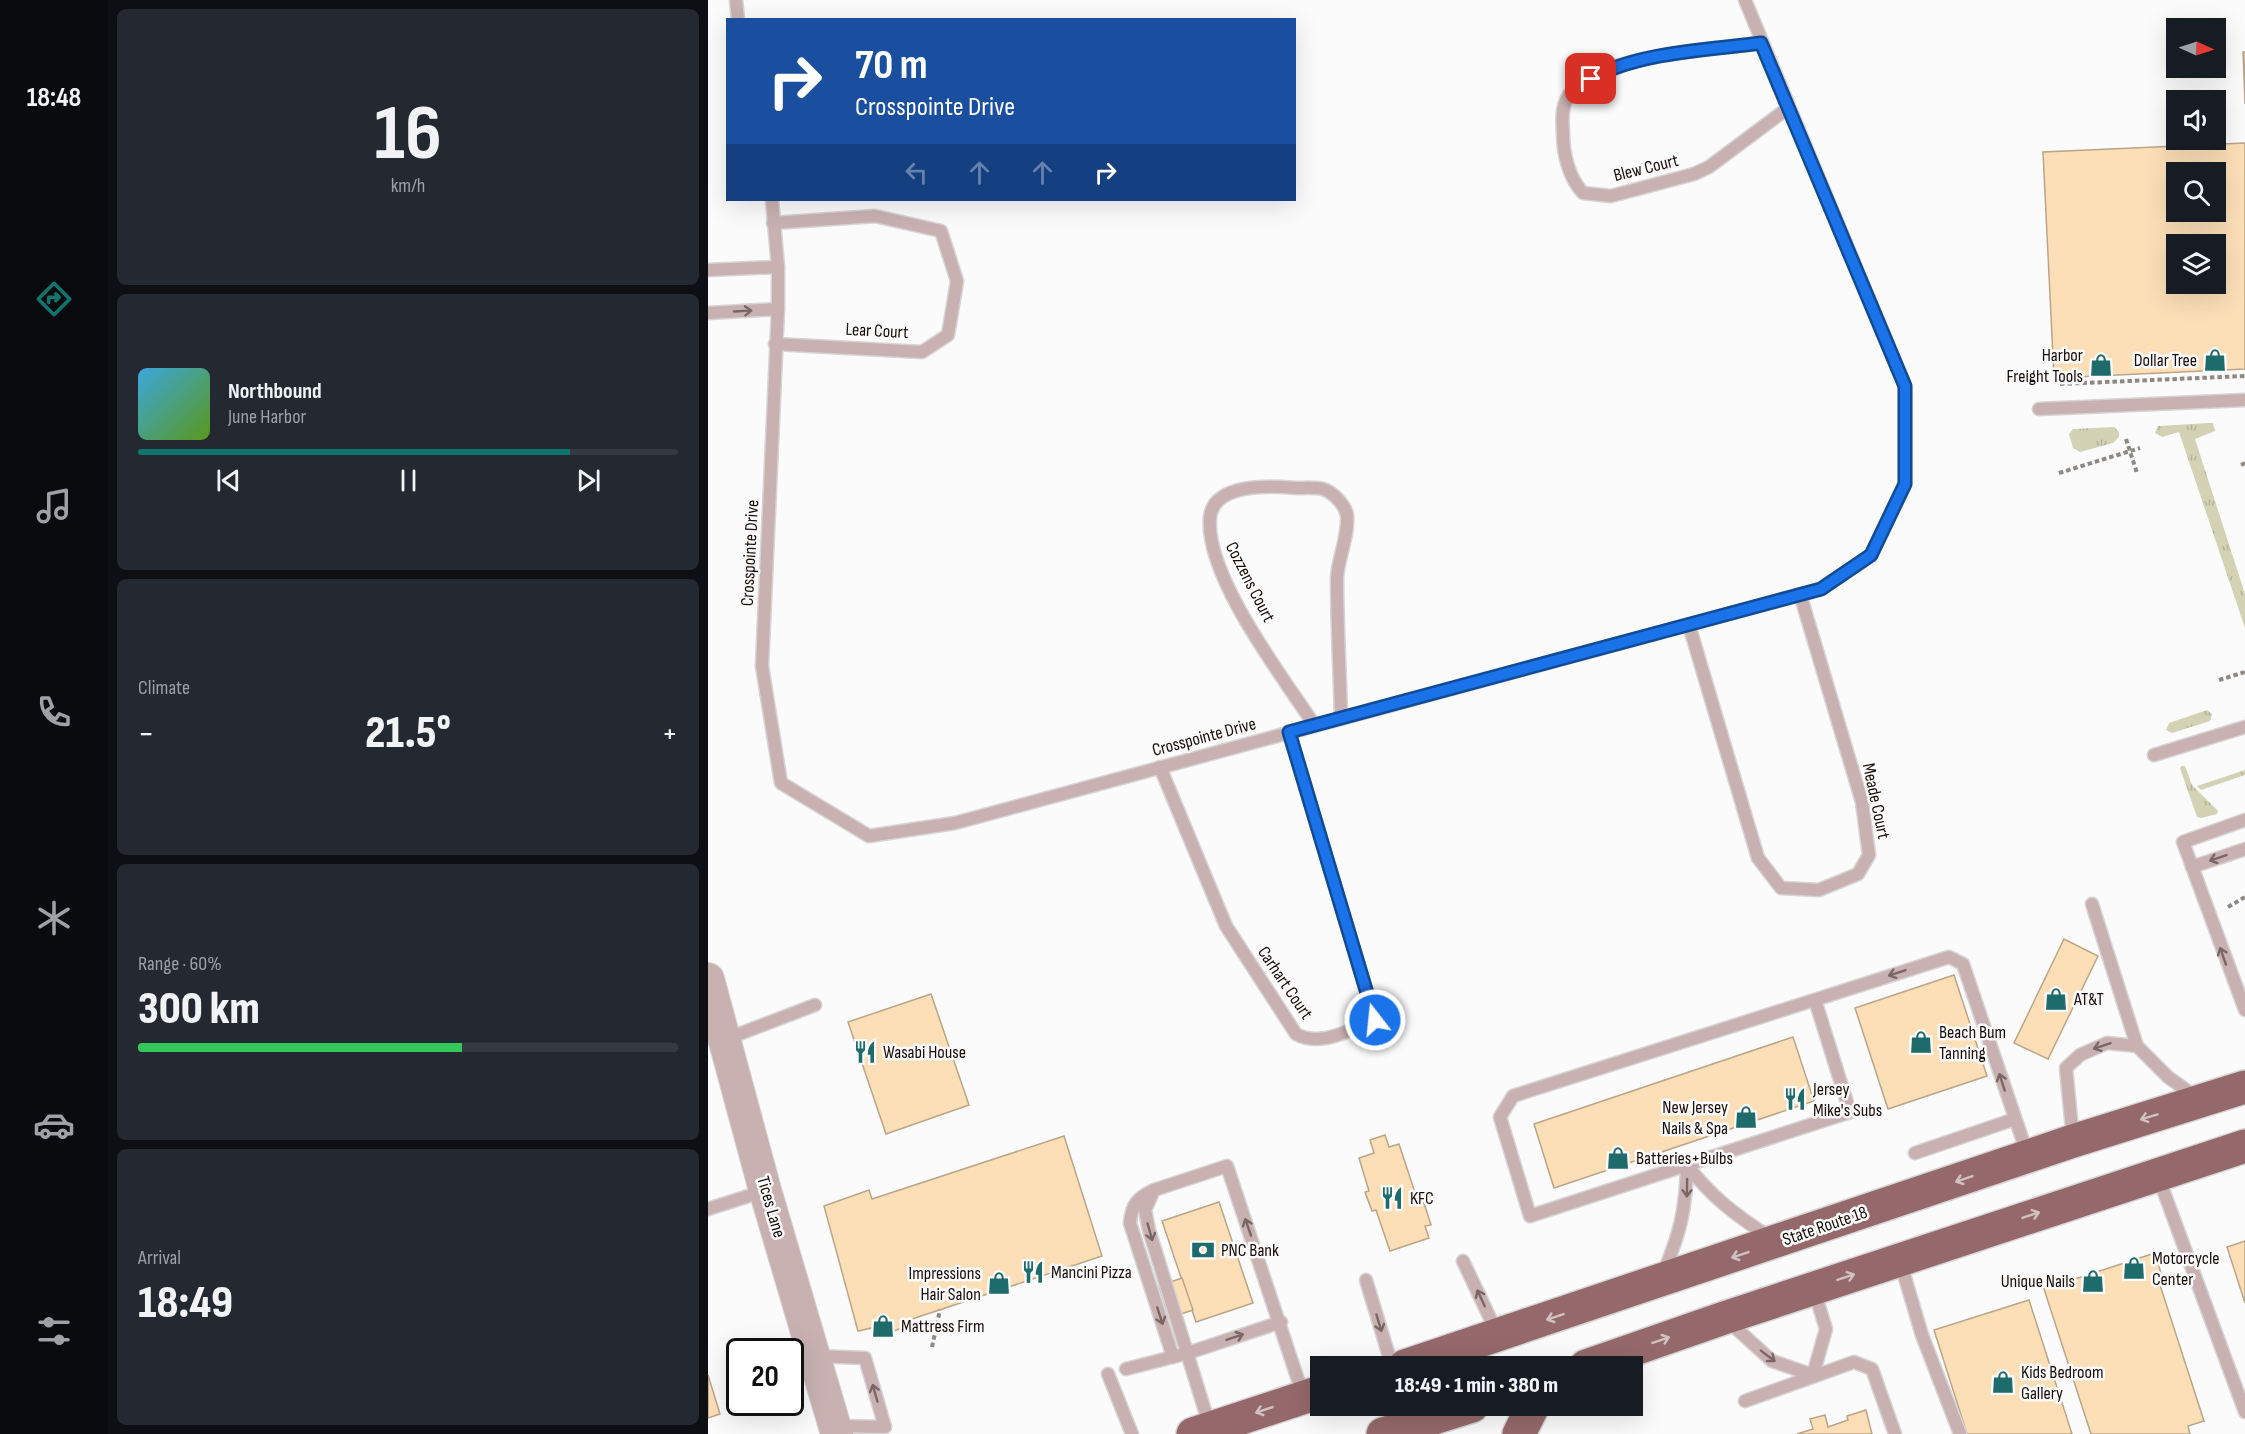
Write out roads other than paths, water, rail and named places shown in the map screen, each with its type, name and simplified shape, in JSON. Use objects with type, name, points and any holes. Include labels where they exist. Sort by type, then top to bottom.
[{"type":"highway","name":"State Route 18","points":[[1436,1356],[2073,1141],[2245,1087]]},
{"type":"highway","points":[[1615,1356],[2158,1175],[2243,1153]]},
{"type":"highway","points":[[1202,1431],[1310,1395]]},
{"type":"highway","points":[[1383,1434],[1440,1416]]},
{"type":"highway","points":[[1520,1434],[1528,1416]]},
{"type":"street","name":"Tices Lane","points":[[708,979],[765,1190],[836,1430]]},
{"type":"lane","points":[[735,0],[738,18]]},
{"type":"lane","name":"Crosspointe Drive","points":[[772,201],[778,267],[778,309],[762,666],[781,783],[869,836],[955,823],[1821,589],[1871,555],[1905,484],[1905,386],[1745,0]]},
{"type":"lane","name":"Blew Court","points":[[1761,43],[1633,61],[1610,68],[1573,90],[1565,103],[1562,114],[1563,144],[1577,186],[1583,193],[1611,196],[1694,174],[1709,167],[1788,108]]},
{"type":"lane","name":"Lear Court","points":[[773,223],[875,216],[941,231],[957,281],[948,335],[922,352],[775,344]]},
{"type":"lane","points":[[708,270],[778,267]]},
{"type":"lane","points":[[708,313],[778,309]]},
{"type":"lane","points":[[2039,409],[2245,400]]},
{"type":"lane","name":"Cozzens Court","points":[[1315,726],[1238,606],[1210,544],[1210,516],[1213,508],[1223,498],[1244,488],[1257,486],[1323,489],[1341,503],[1347,515],[1337,575],[1341,718]]},
{"type":"lane","name":"Meade Court","points":[[1689,625],[1758,858],[1781,888],[1819,890],[1858,874],[1869,855],[1862,802],[1800,594]]},
{"type":"lane","points":[[2154,755],[2245,727]]},
{"type":"lane","name":"Carhart Court","points":[[1160,767],[1226,926],[1296,1034],[1305,1039],[1319,1040],[1375,1020],[1289,732]]},
{"type":"lane","points":[[2245,820],[2183,842],[2245,1010]]},
{"type":"lane","points":[[2192,867],[2245,849]]},
{"type":"lane","points":[[2092,904],[2137,1046],[2168,1077],[2202,1101]]},
{"type":"lane","points":[[1815,999],[1850,1112],[1530,1216],[1500,1117],[1513,1096],[1815,999],[1949,957],[1963,964],[2028,1157]]},
{"type":"lane","points":[[726,1039],[815,1005]]},
{"type":"lane","points":[[2073,1141],[2066,1068],[2080,1055],[2107,1042],[2137,1046]]},
{"type":"lane","points":[[1915,1153],[2015,1119]]},
{"type":"lane","points":[[1688,1165],[1706,1189],[1729,1211],[1777,1242]]},
{"type":"lane","points":[[1659,1282],[1681,1232],[1687,1198],[1688,1165]]},
{"type":"lane","points":[[1173,1357],[1130,1223],[1132,1207],[1139,1197],[1154,1190],[1227,1166],[1281,1322],[1310,1389]]},
{"type":"lane","points":[[2158,1175],[2245,1412]]},
{"type":"lane","points":[[708,1209],[765,1190]]},
{"type":"lane","points":[[1154,1190],[1145,1210],[1188,1353],[1202,1431]]},
{"type":"lane","points":[[1899,1260],[1922,1335],[1960,1434]]},
{"type":"lane","points":[[1464,1261],[1499,1336]]},
{"type":"lane","points":[[1366,1280],[1389,1356]]},
{"type":"lane","points":[[1813,1375],[1826,1329],[1814,1288]]},
{"type":"lane","points":[[1724,1318],[1772,1361],[1813,1375]]},
{"type":"lane","points":[[1126,1369],[1188,1353],[1281,1322]]},
{"type":"lane","points":[[814,1356],[866,1358],[885,1427],[836,1430]]},
{"type":"lane","points":[[1745,1401],[1854,1362],[1872,1369],[1894,1434]]},
{"type":"lane","points":[[1108,1374],[1132,1434]]},
{"type":"place","name":"Dollar Tree","points":[[2215,360]]},
{"type":"place","name":"Harbor Freight Tools","points":[[2101,365]]},
{"type":"place","name":"AT&T","points":[[2056,999]]},
{"type":"place","name":"Beach Bum Tanning","points":[[1921,1042]]},
{"type":"place","name":"Wasabi House","points":[[865,1052]]},
{"type":"place","name":"Jersey Mike's Subs","points":[[1795,1099]]},
{"type":"place","name":"New Jersey Nails & Spa","points":[[1746,1117]]},
{"type":"place","name":"Batteries+Bulbs","points":[[1618,1158]]},
{"type":"place","name":"KFC","points":[[1392,1198]]},
{"type":"place","name":"PNC Bank","points":[[1203,1250]]},
{"type":"place","name":"Motorcycle Center","points":[[2134,1268]]},
{"type":"place","name":"Mancini Pizza","points":[[1033,1272]]},
{"type":"place","name":"Unique Nails","points":[[2093,1281]]},
{"type":"place","name":"Impressions Hair Salon","points":[[999,1283]]},
{"type":"place","name":"Mattress Firm","points":[[883,1326]]},
{"type":"place","name":"Kids Bedroom Gallery","points":[[2003,1382]]}]
